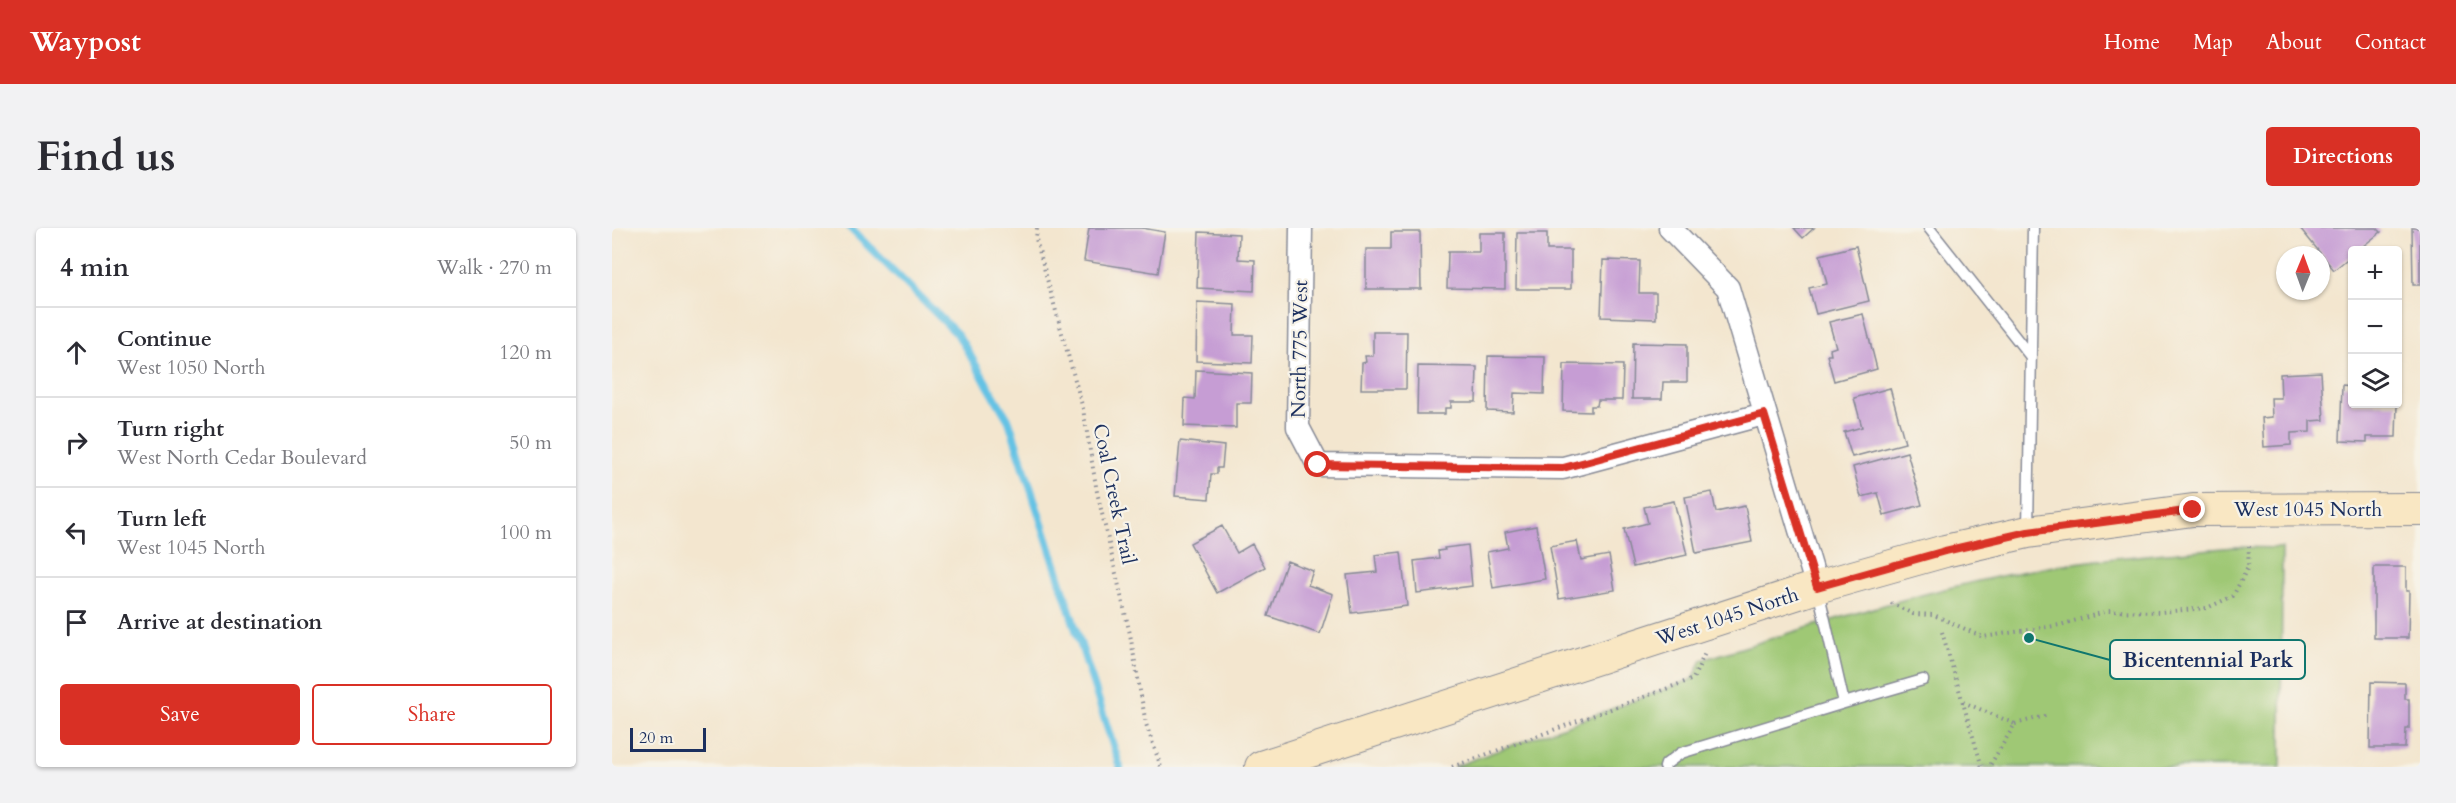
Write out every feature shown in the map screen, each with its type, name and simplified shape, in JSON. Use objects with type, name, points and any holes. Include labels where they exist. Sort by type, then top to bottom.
[{"type":"main road","name":"West 1045 North","points":[[1261,767],[1817,587],[1945,551],[2028,532],[2193,510],[2420,509]]},
{"type":"street","name":"North 775 West","points":[[1301,228],[1298,427],[1318,465],[1563,468],[1764,414]]},
{"type":"street","points":[[1670,228],[1728,288],[1817,587]]},
{"type":"lane","points":[[1929,228],[2031,357]]},
{"type":"lane","points":[[2028,532],[2033,228]]},
{"type":"lane","points":[[1817,587],[1844,703]]},
{"type":"lane","points":[[1665,767],[1681,753],[1923,680]]},
{"type":"path","name":"Coal Creek Trail","points":[[1037,228],[1036,239],[1083,409],[1097,492],[1130,634],[1146,724],[1161,767]]},
{"type":"path","points":[[1891,603],[1913,614],[1934,615],[1983,637],[2060,625],[2108,611],[2161,612],[2207,608],[2233,596],[2248,567],[2249,546]]},
{"type":"path","points":[[1452,767],[1693,679],[1723,617]]},
{"type":"path","points":[[1942,632],[1982,767]]},
{"type":"path","points":[[1963,702],[2015,724],[2049,715]]},
{"type":"path","points":[[1989,767],[2015,724]]},
{"type":"green space","points":[[2233,547],[2282,548],[2281,767],[1453,767],[1693,679],[1702,660],[1860,612],[1981,580],[2047,567]]},
{"type":"building","points":[[1089,228],[1142,228],[1165,232],[1158,273],[1084,261]]},
{"type":"building","points":[[1794,228],[1814,228],[1803,238]]},
{"type":"building","points":[[2300,228],[2377,228],[2381,232],[2363,246],[2348,246],[2348,258],[2334,270],[2330,265],[2330,246],[2315,246]]},
{"type":"building","points":[[2412,228],[2420,228],[2420,285],[2413,285]]},
{"type":"building","points":[[1199,232],[1239,234],[1238,259],[1255,260],[1254,291],[1197,288]]},
{"type":"building","points":[[1391,232],[1420,232],[1421,289],[1366,289],[1366,249],[1391,249]]},
{"type":"building","points":[[1479,233],[1505,233],[1505,289],[1447,288],[1448,252],[1479,252]]},
{"type":"building","points":[[1517,233],[1547,233],[1547,250],[1571,250],[1571,289],[1516,289]]},
{"type":"building","points":[[1856,246],[1869,301],[1816,314],[1809,288],[1827,284],[1820,255]]},
{"type":"building","points":[[1603,260],[1640,261],[1639,293],[1656,293],[1656,319],[1601,317]]},
{"type":"building","points":[[1197,302],[1235,304],[1234,335],[1253,335],[1252,363],[1196,361]]},
{"type":"building","points":[[1863,314],[1877,369],[1834,381],[1827,355],[1831,355],[1830,349],[1836,347],[1829,322]]},
{"type":"building","points":[[1373,332],[1407,332],[1406,389],[1361,389],[1362,363],[1366,362],[1365,356],[1373,356]]},
{"type":"building","points":[[1633,343],[1687,344],[1687,382],[1663,382],[1662,399],[1632,399]]},
{"type":"building","points":[[1488,356],[1545,357],[1544,394],[1514,393],[1513,412],[1487,411]]},
{"type":"building","points":[[1564,364],[1623,365],[1622,400],[1598,400],[1597,406],[1591,406],[1591,412],[1563,411]]},
{"type":"building","points":[[1418,366],[1477,367],[1476,402],[1451,402],[1451,408],[1445,408],[1445,414],[1417,414]]},
{"type":"building","points":[[1196,370],[1252,373],[1251,403],[1236,403],[1236,428],[1184,426],[1185,398],[1195,399]]},
{"type":"building","points":[[2321,372],[2324,420],[2310,421],[2310,432],[2291,433],[2291,445],[2264,447],[2262,418],[2272,417],[2271,398],[2281,398],[2280,374]]},
{"type":"building","points":[[2342,385],[2348,386],[2348,408],[2397,408],[2396,437],[2367,437],[2367,442],[2340,441]]},
{"type":"building","points":[[1890,388],[1905,443],[1852,457],[1844,432],[1862,427],[1854,398]]},
{"type":"building","points":[[1180,441],[1224,446],[1222,468],[1217,468],[1217,474],[1211,474],[1209,499],[1175,496]]},
{"type":"building","points":[[1907,452],[1922,505],[1884,515],[1878,493],[1861,497],[1853,467]]},
{"type":"building","points":[[1712,492],[1716,512],[1745,506],[1752,542],[1696,553],[1685,497]]},
{"type":"building","points":[[1674,501],[1687,555],[1633,567],[1624,529],[1648,523],[1644,507]]},
{"type":"building","points":[[1222,526],[1237,553],[1252,544],[1265,567],[1217,593],[1190,543]]},
{"type":"building","points":[[1536,526],[1545,579],[1493,588],[1487,552],[1508,548],[1505,532]]},
{"type":"building","points":[[1577,541],[1581,560],[1609,555],[1615,590],[1559,599],[1550,546]]},
{"type":"building","points":[[1468,545],[1472,586],[1417,593],[1414,561],[1439,558],[1438,551],[1445,550],[1444,548]]},
{"type":"building","points":[[1401,552],[1407,606],[1352,613],[1347,575],[1377,572],[1375,555]]},
{"type":"building","points":[[1287,561],[1313,571],[1308,585],[1333,594],[1320,634],[1268,616]]},
{"type":"building","points":[[2374,567],[2406,567],[2406,591],[2409,591],[2408,638],[2374,638]]},
{"type":"building","points":[[2371,682],[2405,683],[2405,699],[2409,699],[2409,729],[2406,729],[2405,748],[2370,748]]},
{"type":"waterway","points":[[850,228],[958,335],[1009,421],[1120,767]]},
{"type":"place","name":"Bicentennial Park","points":[[2029,638]]},
{"type":"route","points":[[1318,465],[1563,468],[1764,414],[1817,587],[1945,551],[2028,532],[2193,510]]}]
